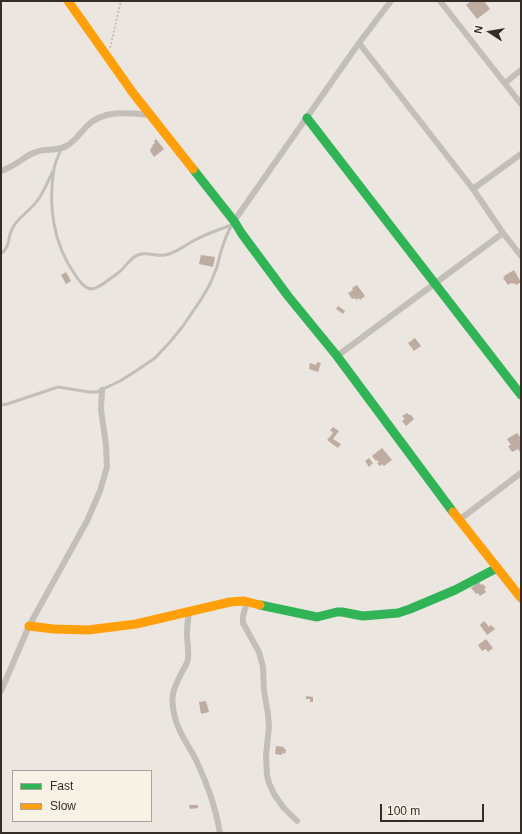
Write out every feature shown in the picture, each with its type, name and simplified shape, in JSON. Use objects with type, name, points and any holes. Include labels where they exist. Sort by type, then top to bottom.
[{"type":"street","points":[[68,1],[133,93],[288,296],[337,356],[459,520],[521,598]]},
{"type":"street","points":[[233,223],[359,43],[391,1]]},
{"type":"street","points":[[440,1],[521,104]]},
{"type":"street","points":[[359,43],[472,189],[521,256]]},
{"type":"street","points":[[505,83],[521,70]]},
{"type":"street","points":[[1,171],[9,168],[35,152],[62,149],[76,139],[93,120],[100,117],[115,113],[151,115]]},
{"type":"street","points":[[307,118],[521,396]]},
{"type":"street","points":[[472,189],[521,154]]},
{"type":"street","points":[[337,356],[503,233]]},
{"type":"street","points":[[1,691],[29,626],[87,521],[100,491],[107,466],[102,409],[102,390]]},
{"type":"street","points":[[459,520],[521,473]]},
{"type":"street","points":[[29,626],[54,629],[88,630],[136,624],[211,608],[230,602],[244,601],[317,617],[337,612],[363,616],[398,613],[455,590],[497,568]]},
{"type":"street","points":[[247,602],[243,616],[243,623],[259,652],[263,667],[264,691],[269,726],[266,756],[267,775],[274,794],[283,807],[297,821]]},
{"type":"street","points":[[189,612],[187,634],[188,658],[186,665],[175,685],[172,703],[176,725],[204,778],[220,833]]},
{"type":"lane","points":[[1,254],[8,245],[12,228],[37,201],[45,188],[62,149]]},
{"type":"lane","points":[[54,167],[51,208],[60,246],[69,266],[82,284],[92,289],[98,287],[119,273],[133,258],[138,255],[143,254],[159,256],[172,253],[195,240],[233,223]]},
{"type":"lane","points":[[1,405],[58,387],[97,392],[120,381],[155,358],[170,342],[202,298],[210,284],[217,267],[221,251],[233,223]]},
{"type":"path","points":[[108,58],[121,1]]},
{"type":"building","points":[[471,1],[484,1],[490,9],[477,19],[466,5]]},
{"type":"building","points":[[156,139],[164,149],[154,157],[150,149],[155,143],[154,141]]},
{"type":"building","points":[[201,255],[215,257],[213,267],[199,264]]},
{"type":"building","points":[[514,270],[521,282],[516,285],[511,283],[508,285],[503,278]]},
{"type":"building","points":[[66,272],[71,281],[66,284],[61,275]]},
{"type":"building","points":[[357,285],[365,296],[360,300],[359,298],[356,300],[355,298],[352,299],[348,293]]},
{"type":"building","points":[[338,306],[345,311],[343,314],[336,309]]},
{"type":"building","points":[[415,338],[421,346],[414,351],[408,343]]},
{"type":"building","points":[[317,362],[321,363],[318,372],[309,369],[310,363],[316,365]]},
{"type":"building","points":[[407,413],[414,419],[406,426],[402,421],[405,419],[402,416]]},
{"type":"building","points":[[333,427],[339,431],[333,439],[341,444],[338,448],[327,440],[333,433],[330,430]]},
{"type":"building","points":[[517,433],[521,438],[521,451],[520,452],[518,449],[512,452],[508,446],[511,445],[507,439]]},
{"type":"building","points":[[382,448],[392,460],[384,466],[382,464],[380,466],[377,463],[379,462],[372,456]]},
{"type":"building","points":[[369,458],[373,463],[369,467],[365,461]]},
{"type":"building","points":[[479,582],[486,588],[484,589],[486,592],[480,596],[471,588]]},
{"type":"building","points":[[484,621],[489,627],[491,625],[495,629],[487,635],[480,625]]},
{"type":"building","points":[[486,639],[493,648],[488,652],[486,649],[482,651],[478,645]]},
{"type":"building","points":[[306,696],[313,697],[313,702],[310,702],[310,699],[306,699]]},
{"type":"building","points":[[206,701],[209,712],[201,714],[199,702]]},
{"type":"building","points":[[276,746],[284,747],[284,749],[286,749],[285,754],[275,754]]},
{"type":"building","points":[[189,805],[198,805],[198,808],[190,809]]},
{"type":"traffic: fast","points":[[307,118],[521,395]]},
{"type":"traffic: fast","points":[[193,169],[234,221],[288,296],[337,356],[453,512]]},
{"type":"traffic: fast","points":[[260,605],[317,617],[337,612],[363,616],[398,613],[455,590],[497,568]]},
{"type":"traffic: slow","points":[[68,1],[133,93],[193,169]]},
{"type":"traffic: slow","points":[[453,512],[521,598]]},
{"type":"traffic: slow","points":[[29,626],[54,629],[88,630],[136,624],[230,602],[244,601],[260,605]]}]
